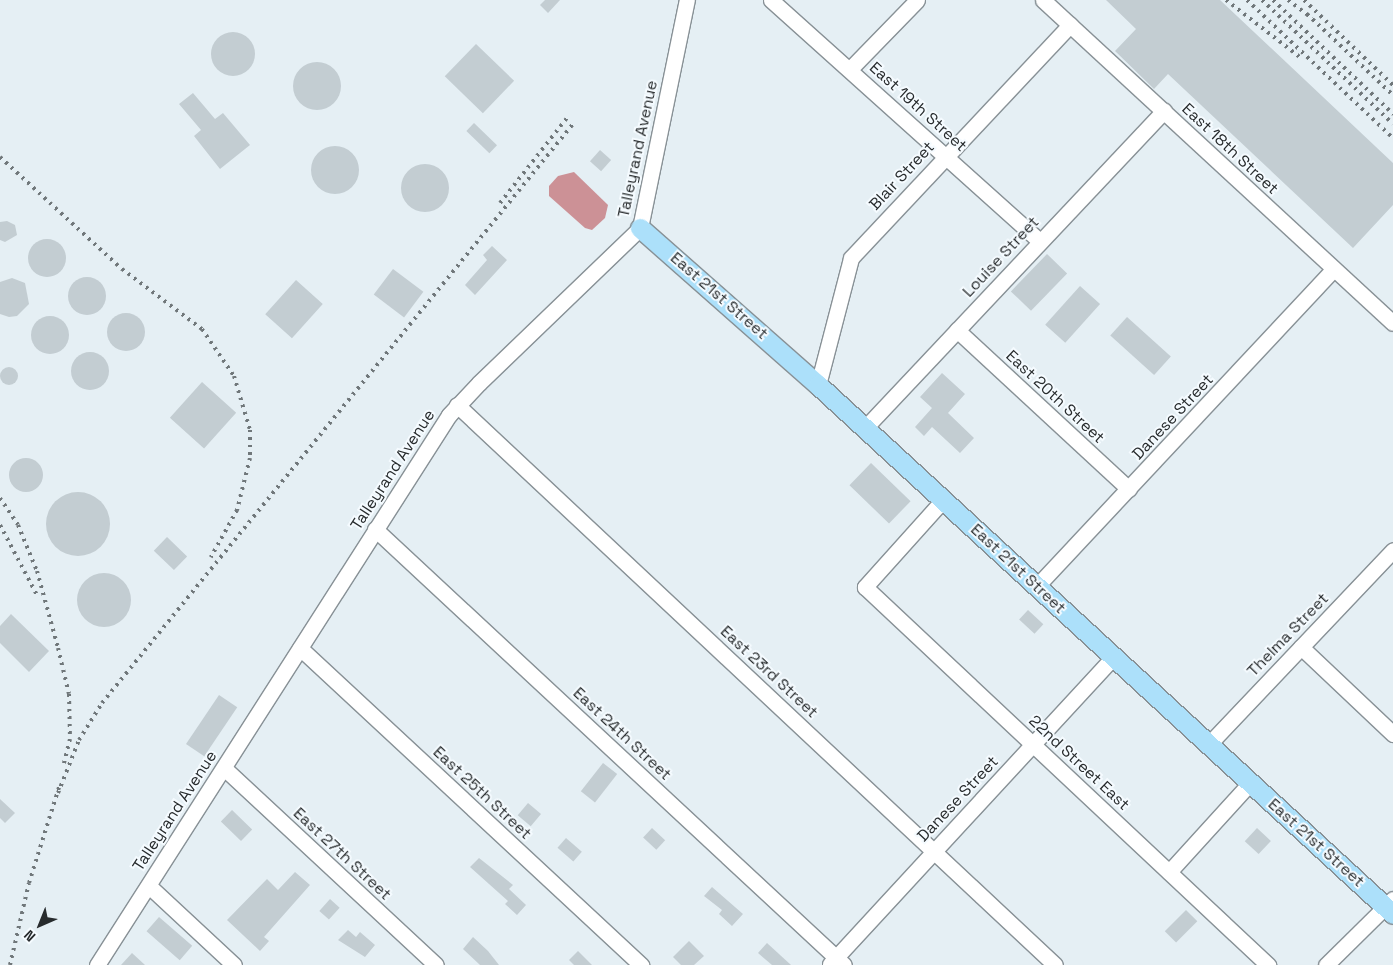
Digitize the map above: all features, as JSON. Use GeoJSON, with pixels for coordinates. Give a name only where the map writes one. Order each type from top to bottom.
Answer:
{"type":"FeatureCollection","features":[{"type":"Feature","properties":{"kind":"main road","name":"East 21st Street"},"geometry":{"type":"LineString","coordinates":[[640,228],[818,385],[1250,783],[1390,906]]}},
{"type":"Feature","properties":{"kind":"street","name":"Talleyrand Avenue"},"geometry":{"type":"LineString","coordinates":[[97,965],[375,529],[457,405],[640,228],[687,0]]}},
{"type":"Feature","properties":{"kind":"street","name":"East 19th Street"},"geometry":{"type":"LineString","coordinates":[[771,0],[1040,241]]}},
{"type":"Feature","properties":{"kind":"street"},"geometry":{"type":"LineString","coordinates":[[850,69],[917,0]]}},
{"type":"Feature","properties":{"kind":"street","name":"East 18th Street"},"geometry":{"type":"LineString","coordinates":[[1043,0],[1393,323]]}},
{"type":"Feature","properties":{"kind":"street","name":"Blair Street"},"geometry":{"type":"LineString","coordinates":[[818,385],[851,258],[945,155],[1070,25]]}},
{"type":"Feature","properties":{"kind":"street","name":"Louise Street"},"geometry":{"type":"LineString","coordinates":[[865,428],[1164,111]]}},
{"type":"Feature","properties":{"kind":"street","name":"Danese Street"},"geometry":{"type":"LineString","coordinates":[[1037,586],[1334,270]]}},
{"type":"Feature","properties":{"kind":"street","name":"East 20th Street"},"geometry":{"type":"LineString","coordinates":[[957,330],[1129,489]]}},
{"type":"Feature","properties":{"kind":"street","name":"East 23rd Street"},"geometry":{"type":"LineString","coordinates":[[457,405],[1055,965]]}},
{"type":"Feature","properties":{"kind":"street","name":"22nd Street East"},"geometry":{"type":"LineString","coordinates":[[943,500],[865,586],[1268,965]]}},
{"type":"Feature","properties":{"kind":"street","name":"East 24th Street"},"geometry":{"type":"LineString","coordinates":[[375,529],[837,962]]}},
{"type":"Feature","properties":{"kind":"street","name":"Thelma Street"},"geometry":{"type":"LineString","coordinates":[[1209,744],[1393,550]]}},
{"type":"Feature","properties":{"kind":"street"},"geometry":{"type":"LineString","coordinates":[[1301,647],[1393,734]]}},
{"type":"Feature","properties":{"kind":"street","name":"East 25th Street"},"geometry":{"type":"LineString","coordinates":[[300,648],[641,965]]}},
{"type":"Feature","properties":{"kind":"street","name":"Danese Street"},"geometry":{"type":"LineString","coordinates":[[837,962],[935,851],[1114,656]]}},
{"type":"Feature","properties":{"kind":"street","name":"East 27th Street"},"geometry":{"type":"LineString","coordinates":[[224,768],[436,965]]}},
{"type":"Feature","properties":{"kind":"street"},"geometry":{"type":"LineString","coordinates":[[1168,872],[1250,783]]}},
{"type":"Feature","properties":{"kind":"street"},"geometry":{"type":"LineString","coordinates":[[148,886],[234,965]]}},
{"type":"Feature","properties":{"kind":"street"},"geometry":{"type":"LineString","coordinates":[[1326,965],[1390,906]]}},
{"type":"Feature","properties":{"kind":"shaded area"},"geometry":{"type":"Polygon","coordinates":[[[574,172],[608,205],[605,218],[592,230],[585,228],[549,196],[549,186],[558,176],[574,172]]]}},
{"type":"Feature","properties":{"kind":"building"},"geometry":{"type":"Polygon","coordinates":[[[545,0],[560,0],[548,13],[540,5],[545,0]]]}},
{"type":"Feature","properties":{"kind":"building"},"geometry":{"type":"Polygon","coordinates":[[[1106,0],[1220,0],[1393,163],[1393,205],[1353,248],[1168,74],[1154,89],[1115,51],[1136,29],[1106,0]]]}},
{"type":"Feature","properties":{"kind":"building"},"geometry":{"type":"Polygon","coordinates":[[[229,32],[237,32],[249,38],[255,54],[249,70],[237,76],[229,76],[217,70],[211,58],[211,50],[217,38],[229,32]]]}},
{"type":"Feature","properties":{"kind":"building"},"geometry":{"type":"Polygon","coordinates":[[[476,44],[514,81],[483,113],[445,76],[476,44]]]}},
{"type":"Feature","properties":{"kind":"building"},"geometry":{"type":"Polygon","coordinates":[[[312,62],[322,62],[334,69],[341,81],[341,91],[334,103],[322,110],[312,110],[304,106],[297,99],[293,91],[293,81],[297,73],[304,66],[312,62]]]}},
{"type":"Feature","properties":{"kind":"building"},"geometry":{"type":"Polygon","coordinates":[[[193,93],[215,119],[223,113],[250,145],[220,169],[194,136],[201,130],[179,104],[193,93]]]}},
{"type":"Feature","properties":{"kind":"building"},"geometry":{"type":"Polygon","coordinates":[[[474,123],[497,145],[489,153],[466,131],[474,123]]]}},
{"type":"Feature","properties":{"kind":"building"},"geometry":{"type":"Polygon","coordinates":[[[330,146],[340,146],[352,153],[359,165],[359,175],[352,187],[340,194],[330,194],[322,190],[315,183],[311,175],[311,165],[315,157],[322,150],[330,146]]]}},
{"type":"Feature","properties":{"kind":"building"},"geometry":{"type":"Polygon","coordinates":[[[600,150],[611,160],[601,171],[590,161],[600,150]]]}},
{"type":"Feature","properties":{"kind":"building"},"geometry":{"type":"Polygon","coordinates":[[[420,164],[430,164],[442,171],[449,183],[449,193],[442,205],[430,212],[420,212],[412,208],[405,201],[401,193],[401,183],[405,175],[412,168],[420,164]]]}},
{"type":"Feature","properties":{"kind":"building"},"geometry":{"type":"Polygon","coordinates":[[[7,221],[15,225],[17,235],[5,242],[0,240],[0,222],[7,221]]]}},
{"type":"Feature","properties":{"kind":"building"},"geometry":{"type":"Polygon","coordinates":[[[47,239],[61,244],[66,258],[61,272],[47,277],[33,272],[28,258],[33,244],[47,239]]]}},
{"type":"Feature","properties":{"kind":"building"},"geometry":{"type":"Polygon","coordinates":[[[492,246],[507,260],[475,295],[465,285],[487,260],[483,255],[492,246]]]}},
{"type":"Feature","properties":{"kind":"building"},"geometry":{"type":"Polygon","coordinates":[[[1047,254],[1067,273],[1031,311],[1011,291],[1047,254]]]}},
{"type":"Feature","properties":{"kind":"building"},"geometry":{"type":"Polygon","coordinates":[[[393,269],[423,292],[404,317],[374,295],[393,269]]]}},
{"type":"Feature","properties":{"kind":"building"},"geometry":{"type":"Polygon","coordinates":[[[87,277],[101,282],[106,296],[101,310],[87,315],[73,310],[68,296],[73,282],[87,277]]]}},
{"type":"Feature","properties":{"kind":"building"},"geometry":{"type":"Polygon","coordinates":[[[12,278],[25,283],[29,304],[17,316],[9,317],[0,314],[0,282],[12,278]]]}},
{"type":"Feature","properties":{"kind":"building"},"geometry":{"type":"Polygon","coordinates":[[[296,280],[323,304],[292,338],[265,314],[296,280]]]}},
{"type":"Feature","properties":{"kind":"building"},"geometry":{"type":"Polygon","coordinates":[[[1080,286],[1100,304],[1065,343],[1045,325],[1080,286]]]}},
{"type":"Feature","properties":{"kind":"building"},"geometry":{"type":"Polygon","coordinates":[[[126,313],[140,318],[145,332],[140,346],[126,351],[112,346],[107,332],[112,318],[126,313]]]}},
{"type":"Feature","properties":{"kind":"building"},"geometry":{"type":"Polygon","coordinates":[[[50,316],[64,321],[69,335],[64,349],[50,354],[36,349],[31,335],[36,321],[50,316]]]}},
{"type":"Feature","properties":{"kind":"building"},"geometry":{"type":"Polygon","coordinates":[[[1127,317],[1171,356],[1154,375],[1110,336],[1127,317]]]}},
{"type":"Feature","properties":{"kind":"building"},"geometry":{"type":"Polygon","coordinates":[[[90,352],[104,357],[109,371],[104,385],[90,390],[76,385],[71,371],[76,357],[90,352]]]}},
{"type":"Feature","properties":{"kind":"building"},"geometry":{"type":"Polygon","coordinates":[[[5,367],[13,367],[18,372],[16,383],[5,385],[0,380],[0,372],[5,367]]]}},
{"type":"Feature","properties":{"kind":"building"},"geometry":{"type":"Polygon","coordinates":[[[942,373],[965,394],[948,413],[974,438],[960,453],[932,427],[924,436],[915,427],[932,408],[920,397],[942,373]]]}},
{"type":"Feature","properties":{"kind":"building"},"geometry":{"type":"Polygon","coordinates":[[[202,382],[236,413],[204,448],[170,418],[202,382]]]}},
{"type":"Feature","properties":{"kind":"building"},"geometry":{"type":"Polygon","coordinates":[[[26,458],[38,463],[43,475],[38,487],[26,492],[14,487],[9,475],[14,463],[26,458]]]}},
{"type":"Feature","properties":{"kind":"building"},"geometry":{"type":"Polygon","coordinates":[[[871,463],[911,501],[889,524],[849,485],[871,463]]]}},
{"type":"Feature","properties":{"kind":"building"},"geometry":{"type":"Polygon","coordinates":[[[72,492],[84,492],[101,501],[108,512],[110,524],[108,536],[101,547],[84,556],[72,556],[60,551],[51,542],[46,530],[46,518],[51,506],[60,497],[72,492]]]}},
{"type":"Feature","properties":{"kind":"building"},"geometry":{"type":"Polygon","coordinates":[[[167,537],[187,556],[174,570],[154,551],[167,537]]]}},
{"type":"Feature","properties":{"kind":"building"},"geometry":{"type":"Polygon","coordinates":[[[104,573],[114,575],[123,581],[129,590],[131,600],[129,610],[123,619],[114,625],[104,627],[94,625],[85,619],[79,610],[77,600],[79,590],[85,581],[94,575],[104,573]]]}},
{"type":"Feature","properties":{"kind":"building"},"geometry":{"type":"Polygon","coordinates":[[[1028,610],[1043,624],[1034,634],[1019,620],[1028,610]]]}},
{"type":"Feature","properties":{"kind":"building"},"geometry":{"type":"Polygon","coordinates":[[[11,614],[49,651],[29,672],[0,643],[0,626],[11,614]]]}},
{"type":"Feature","properties":{"kind":"building"},"geometry":{"type":"Polygon","coordinates":[[[219,695],[237,707],[204,756],[186,744],[219,695]]]}},
{"type":"Feature","properties":{"kind":"building"},"geometry":{"type":"Polygon","coordinates":[[[603,763],[617,774],[595,802],[581,791],[603,763]]]}},
{"type":"Feature","properties":{"kind":"building"},"geometry":{"type":"Polygon","coordinates":[[[0,799],[15,813],[5,823],[0,818],[0,799]]]}},
{"type":"Feature","properties":{"kind":"building"},"geometry":{"type":"Polygon","coordinates":[[[528,803],[541,814],[531,826],[518,815],[528,803]]]}},
{"type":"Feature","properties":{"kind":"building"},"geometry":{"type":"Polygon","coordinates":[[[232,810],[252,829],[241,841],[221,822],[232,810]]]}},
{"type":"Feature","properties":{"kind":"building"},"geometry":{"type":"Polygon","coordinates":[[[652,828],[665,840],[656,850],[643,838],[652,828]]]}},
{"type":"Feature","properties":{"kind":"building"},"geometry":{"type":"Polygon","coordinates":[[[1257,828],[1271,841],[1259,854],[1245,841],[1257,828]]]}},
{"type":"Feature","properties":{"kind":"building"},"geometry":{"type":"Polygon","coordinates":[[[566,838],[582,852],[573,862],[557,848],[566,838]]]}},
{"type":"Feature","properties":{"kind":"building"},"geometry":{"type":"Polygon","coordinates":[[[479,858],[513,885],[509,889],[526,905],[517,915],[505,904],[508,901],[470,867],[479,858]]]}},
{"type":"Feature","properties":{"kind":"building"},"geometry":{"type":"Polygon","coordinates":[[[295,872],[310,885],[264,937],[269,941],[260,951],[227,920],[267,879],[278,890],[295,872]]]}},
{"type":"Feature","properties":{"kind":"building"},"geometry":{"type":"Polygon","coordinates":[[[712,887],[743,914],[732,926],[719,914],[722,910],[704,896],[712,887]]]}},
{"type":"Feature","properties":{"kind":"building"},"geometry":{"type":"Polygon","coordinates":[[[330,899],[340,908],[329,920],[319,911],[330,899]]]}},
{"type":"Feature","properties":{"kind":"building"},"geometry":{"type":"Polygon","coordinates":[[[1186,910],[1197,921],[1176,943],[1165,931],[1186,910]]]}},
{"type":"Feature","properties":{"kind":"building"},"geometry":{"type":"Polygon","coordinates":[[[159,917],[192,946],[180,960],[147,931],[159,917]]]}},
{"type":"Feature","properties":{"kind":"building"},"geometry":{"type":"Polygon","coordinates":[[[348,930],[356,937],[360,932],[375,945],[365,957],[338,940],[348,930]]]}},
{"type":"Feature","properties":{"kind":"building"},"geometry":{"type":"Polygon","coordinates":[[[473,937],[499,965],[480,965],[463,949],[473,937]]]}},
{"type":"Feature","properties":{"kind":"building"},"geometry":{"type":"Polygon","coordinates":[[[689,941],[704,956],[694,965],[681,965],[673,957],[689,941]]]}},
{"type":"Feature","properties":{"kind":"building"},"geometry":{"type":"Polygon","coordinates":[[[767,943],[791,965],[772,965],[758,953],[767,943]]]}},
{"type":"Feature","properties":{"kind":"building"},"geometry":{"type":"Polygon","coordinates":[[[578,951],[592,965],[574,965],[569,960],[578,951]]]}},
{"type":"Feature","properties":{"kind":"building"},"geometry":{"type":"Polygon","coordinates":[[[132,953],[145,965],[121,965],[132,953]]]}},
{"type":"Feature","properties":{"kind":"railway"},"geometry":{"type":"LineString","coordinates":[[1226,0],[1301,58]]}},
{"type":"Feature","properties":{"kind":"railway"},"geometry":{"type":"LineString","coordinates":[[1247,0],[1393,138]]}},
{"type":"Feature","properties":{"kind":"railway"},"geometry":{"type":"LineString","coordinates":[[1262,0],[1393,124]]}},
{"type":"Feature","properties":{"kind":"railway"},"geometry":{"type":"LineString","coordinates":[[1273,0],[1393,114]]}},
{"type":"Feature","properties":{"kind":"railway"},"geometry":{"type":"LineString","coordinates":[[1288,0],[1312,18]]}},
{"type":"Feature","properties":{"kind":"railway"},"geometry":{"type":"LineString","coordinates":[[1304,0],[1393,85]]}},
{"type":"Feature","properties":{"kind":"railway"},"geometry":{"type":"LineString","coordinates":[[1307,14],[1393,95]]}},
{"type":"Feature","properties":{"kind":"railway"},"geometry":{"type":"LineString","coordinates":[[500,203],[567,118]]}},
{"type":"Feature","properties":{"kind":"railway"},"geometry":{"type":"LineString","coordinates":[[58,793],[79,740],[102,703],[573,124]]}},
{"type":"Feature","properties":{"kind":"railway"},"geometry":{"type":"LineString","coordinates":[[0,157],[122,269],[202,329],[234,376],[250,430],[250,458],[237,510],[211,557]]}},
{"type":"Feature","properties":{"kind":"railway"},"geometry":{"type":"LineString","coordinates":[[0,498],[18,525],[37,571],[58,648],[69,694],[70,739],[64,763]]}},
{"type":"Feature","properties":{"kind":"railway"},"geometry":{"type":"LineString","coordinates":[[0,525],[38,597]]}},
{"type":"Feature","properties":{"kind":"railway"},"geometry":{"type":"LineString","coordinates":[[10,965],[29,883],[59,787]]}}]}
